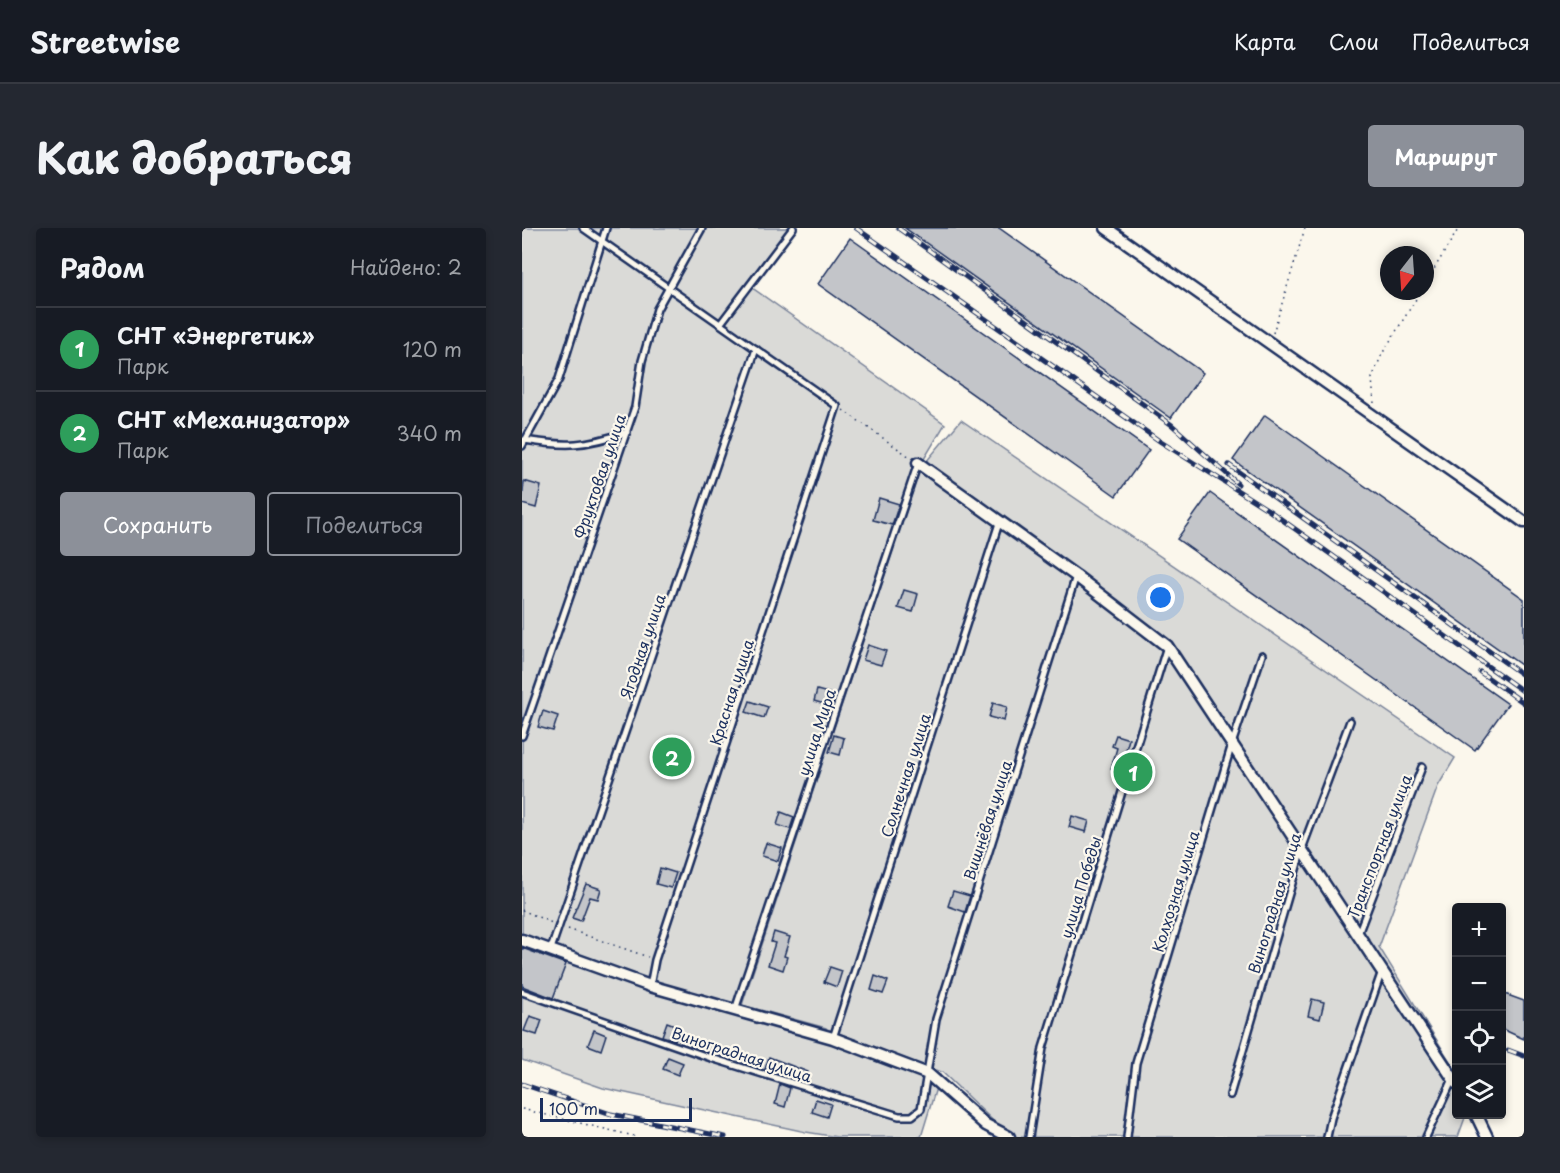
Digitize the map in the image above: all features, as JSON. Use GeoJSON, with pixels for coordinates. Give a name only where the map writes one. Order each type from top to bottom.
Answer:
{"type":"FeatureCollection","features":[{"type":"Feature","properties":{"kind":"street"},"geometry":{"type":"LineString","coordinates":[[1106,228],[1270,341],[1524,522]]}},
{"type":"Feature","properties":{"kind":"street"},"geometry":{"type":"LineString","coordinates":[[918,462],[1000,519],[1167,646],[1452,1076]]}},
{"type":"Feature","properties":{"kind":"street"},"geometry":{"type":"LineString","coordinates":[[522,940],[650,986],[833,1038],[928,1074],[986,1125],[1009,1137]]}},
{"type":"Feature","properties":{"kind":"street"},"geometry":{"type":"LineString","coordinates":[[1478,1119],[1487,1137]]}},
{"type":"Feature","properties":{"kind":"lane"},"geometry":{"type":"LineString","coordinates":[[583,228],[837,406]]}},
{"type":"Feature","properties":{"kind":"lane"},"geometry":{"type":"LineString","coordinates":[[606,228],[559,379],[523,442],[566,446],[594,443],[627,432]]}},
{"type":"Feature","properties":{"kind":"lane","name":"Фруктовая улица"},"geometry":{"type":"LineString","coordinates":[[522,736],[635,407],[642,361],[657,309],[702,228]]}},
{"type":"Feature","properties":{"kind":"lane"},"geometry":{"type":"LineString","coordinates":[[721,323],[793,228]]}},
{"type":"Feature","properties":{"kind":"lane","name":"Ягодная улица"},"geometry":{"type":"LineString","coordinates":[[550,951],[756,349]]}},
{"type":"Feature","properties":{"kind":"lane","name":"Красная улица"},"geometry":{"type":"LineString","coordinates":[[650,986],[655,960],[837,406]]}},
{"type":"Feature","properties":{"kind":"lane","name":"улица Мира"},"geometry":{"type":"LineString","coordinates":[[735,1010],[918,462]]}},
{"type":"Feature","properties":{"kind":"lane","name":"Солнечная улица"},"geometry":{"type":"LineString","coordinates":[[833,1038],[1000,519]]}},
{"type":"Feature","properties":{"kind":"lane","name":"Вишнёвая улица"},"geometry":{"type":"LineString","coordinates":[[928,1074],[936,1019],[1076,576]]}},
{"type":"Feature","properties":{"kind":"lane","name":"улица Победы"},"geometry":{"type":"LineString","coordinates":[[1029,1137],[1043,1048],[1167,646]]}},
{"type":"Feature","properties":{"kind":"lane","name":"Колхозная улица"},"geometry":{"type":"LineString","coordinates":[[1127,1137],[1136,1063],[1232,744],[1262,655]]}},
{"type":"Feature","properties":{"kind":"lane","name":"Виноградная улица"},"geometry":{"type":"LineString","coordinates":[[1230,1095],[1302,849],[1350,721]]}},
{"type":"Feature","properties":{"kind":"lane","name":"Транспортная улица"},"geometry":{"type":"LineString","coordinates":[[1358,934],[1422,767]]}},
{"type":"Feature","properties":{"kind":"lane"},"geometry":{"type":"LineString","coordinates":[[1327,1137],[1331,1118],[1383,970]]}},
{"type":"Feature","properties":{"kind":"lane","name":"Виноградная улица"},"geometry":{"type":"LineString","coordinates":[[522,992],[711,1058],[899,1116],[912,1116],[921,1109],[928,1074]]}},
{"type":"Feature","properties":{"kind":"lane"},"geometry":{"type":"LineString","coordinates":[[1426,1137],[1452,1087]]}},
{"type":"Feature","properties":{"kind":"path"},"geometry":{"type":"LineString","coordinates":[[1270,341],[1305,228]]}},
{"type":"Feature","properties":{"kind":"path"},"geometry":{"type":"LineString","coordinates":[[1434,269],[1459,228]]}},
{"type":"Feature","properties":{"kind":"path"},"geometry":{"type":"LineString","coordinates":[[1375,416],[1372,378],[1382,354],[1415,300]]}},
{"type":"Feature","properties":{"kind":"path"},"geometry":{"type":"LineString","coordinates":[[837,406],[918,462]]}},
{"type":"Feature","properties":{"kind":"path"},"geometry":{"type":"LineString","coordinates":[[522,910],[559,926],[655,960]]}},
{"type":"Feature","properties":{"kind":"path"},"geometry":{"type":"LineString","coordinates":[[522,1108],[638,1137]]}},
{"type":"Feature","properties":{"kind":"shaded area"},"geometry":{"type":"Polygon","coordinates":[[[522,228],[796,228],[751,287],[945,424],[918,469],[740,1007],[831,1036],[826,1028],[742,1005],[920,469],[961,420],[1455,758],[1438,786],[1379,947],[1452,1065],[1452,1119],[1465,1119],[1458,1137],[1010,1137],[942,1072],[932,1069],[929,1072],[940,1075],[921,1137],[837,1137],[603,1088],[522,1060],[522,228]],[[838,1033],[836,1035],[926,1072],[924,1066],[838,1033]]]}},
{"type":"Feature","properties":{"kind":"building"},"geometry":{"type":"Polygon","coordinates":[[[905,228],[999,228],[1203,373],[1171,418],[905,228]]]}},
{"type":"Feature","properties":{"kind":"building"},"geometry":{"type":"Polygon","coordinates":[[[850,238],[1149,450],[1116,496],[818,284],[850,238]]]}},
{"type":"Feature","properties":{"kind":"building"},"geometry":{"type":"Polygon","coordinates":[[[1265,415],[1524,599],[1524,667],[1233,460],[1265,415]]]}},
{"type":"Feature","properties":{"kind":"building"},"geometry":{"type":"Polygon","coordinates":[[[524,481],[541,486],[536,508],[522,504],[524,481]]]}},
{"type":"Feature","properties":{"kind":"building"},"geometry":{"type":"Polygon","coordinates":[[[1210,493],[1508,704],[1475,750],[1177,539],[1210,493]]]}},
{"type":"Feature","properties":{"kind":"building"},"geometry":{"type":"Polygon","coordinates":[[[879,498],[899,504],[892,525],[873,520],[879,498]]]}},
{"type":"Feature","properties":{"kind":"building"},"geometry":{"type":"Polygon","coordinates":[[[904,590],[918,594],[913,612],[898,608],[904,590]]]}},
{"type":"Feature","properties":{"kind":"building"},"geometry":{"type":"Polygon","coordinates":[[[868,645],[886,651],[881,665],[863,660],[868,645]]]}},
{"type":"Feature","properties":{"kind":"building"},"geometry":{"type":"Polygon","coordinates":[[[817,690],[835,695],[831,706],[814,701],[817,690]]]}},
{"type":"Feature","properties":{"kind":"building"},"geometry":{"type":"Polygon","coordinates":[[[750,701],[768,707],[764,718],[746,712],[750,701]]]}},
{"type":"Feature","properties":{"kind":"building"},"geometry":{"type":"Polygon","coordinates":[[[993,703],[1007,707],[1004,721],[989,717],[993,703]]]}},
{"type":"Feature","properties":{"kind":"building"},"geometry":{"type":"Polygon","coordinates":[[[543,711],[558,716],[553,731],[538,727],[543,711]]]}},
{"type":"Feature","properties":{"kind":"building"},"geometry":{"type":"Polygon","coordinates":[[[834,735],[844,738],[840,755],[829,752],[834,735]]]}},
{"type":"Feature","properties":{"kind":"building"},"geometry":{"type":"Polygon","coordinates":[[[1116,735],[1129,739],[1123,760],[1126,761],[1123,772],[1111,769],[1117,748],[1112,746],[1116,735]]]}},
{"type":"Feature","properties":{"kind":"building"},"geometry":{"type":"Polygon","coordinates":[[[781,812],[794,817],[790,829],[777,825],[781,812]]]}},
{"type":"Feature","properties":{"kind":"building"},"geometry":{"type":"Polygon","coordinates":[[[1072,816],[1089,821],[1086,832],[1069,827],[1072,816]]]}},
{"type":"Feature","properties":{"kind":"building"},"geometry":{"type":"Polygon","coordinates":[[[766,843],[782,848],[778,861],[762,856],[766,843]]]}},
{"type":"Feature","properties":{"kind":"building"},"geometry":{"type":"Polygon","coordinates":[[[660,868],[676,873],[671,888],[656,884],[660,868]]]}},
{"type":"Feature","properties":{"kind":"building"},"geometry":{"type":"Polygon","coordinates":[[[586,884],[601,889],[598,899],[590,897],[581,921],[572,918],[586,884]]]}},
{"type":"Feature","properties":{"kind":"building"},"geometry":{"type":"Polygon","coordinates":[[[953,891],[970,896],[965,912],[948,906],[953,891]]]}},
{"type":"Feature","properties":{"kind":"building"},"geometry":{"type":"Polygon","coordinates":[[[774,932],[790,937],[784,956],[787,957],[783,970],[768,965],[775,943],[771,942],[774,932]]]}},
{"type":"Feature","properties":{"kind":"building"},"geometry":{"type":"Polygon","coordinates":[[[522,948],[566,964],[553,998],[522,986],[522,948]]]}},
{"type":"Feature","properties":{"kind":"building"},"geometry":{"type":"Polygon","coordinates":[[[830,967],[842,971],[837,987],[824,982],[830,967]]]}},
{"type":"Feature","properties":{"kind":"building"},"geometry":{"type":"Polygon","coordinates":[[[875,976],[888,981],[883,994],[871,990],[875,976]]]}},
{"type":"Feature","properties":{"kind":"building"},"geometry":{"type":"Polygon","coordinates":[[[1506,994],[1524,1001],[1524,1039],[1506,1031],[1506,994]]]}},
{"type":"Feature","properties":{"kind":"building"},"geometry":{"type":"Polygon","coordinates":[[[1312,999],[1324,1002],[1320,1019],[1308,1016],[1312,999]]]}},
{"type":"Feature","properties":{"kind":"building"},"geometry":{"type":"Polygon","coordinates":[[[530,1016],[542,1020],[537,1035],[524,1031],[530,1016]]]}},
{"type":"Feature","properties":{"kind":"building"},"geometry":{"type":"Polygon","coordinates":[[[667,1022],[680,1027],[675,1040],[662,1036],[667,1022]]]}},
{"type":"Feature","properties":{"kind":"building"},"geometry":{"type":"Polygon","coordinates":[[[594,1030],[606,1035],[601,1050],[588,1045],[594,1030]]]}},
{"type":"Feature","properties":{"kind":"building"},"geometry":{"type":"Polygon","coordinates":[[[668,1057],[683,1063],[678,1075],[663,1069],[668,1057]]]}},
{"type":"Feature","properties":{"kind":"building"},"geometry":{"type":"Polygon","coordinates":[[[769,1057],[808,1072],[805,1082],[765,1069],[769,1057]]]}},
{"type":"Feature","properties":{"kind":"building"},"geometry":{"type":"Polygon","coordinates":[[[780,1084],[790,1088],[785,1107],[775,1104],[780,1084]]]}},
{"type":"Feature","properties":{"kind":"building"},"geometry":{"type":"Polygon","coordinates":[[[816,1099],[831,1104],[827,1117],[812,1112],[816,1099]]]}},
{"type":"Feature","properties":{"kind":"railway"},"geometry":{"type":"LineString","coordinates":[[856,228],[1161,442],[1267,509],[1524,692]]}},
{"type":"Feature","properties":{"kind":"railway"},"geometry":{"type":"LineString","coordinates":[[898,228],[1172,425],[1238,484]]}},
{"type":"Feature","properties":{"kind":"railway"},"geometry":{"type":"LineString","coordinates":[[1229,465],[1524,676]]}},
{"type":"Feature","properties":{"kind":"railway"},"geometry":{"type":"LineString","coordinates":[[1480,672],[1524,703]]}},
{"type":"Feature","properties":{"kind":"railway"},"geometry":{"type":"LineString","coordinates":[[1508,1050],[1524,1056]]}},
{"type":"Feature","properties":{"kind":"railway"},"geometry":{"type":"LineString","coordinates":[[522,1084],[611,1114],[725,1137]]}},
{"type":"Feature","properties":{"kind":"place","name":"СНТ «Механизатор»"},"geometry":{"type":"Point","coordinates":[672,757]}},
{"type":"Feature","properties":{"kind":"place","name":"СНТ «Энергетик»"},"geometry":{"type":"Point","coordinates":[1133,772]}}]}
